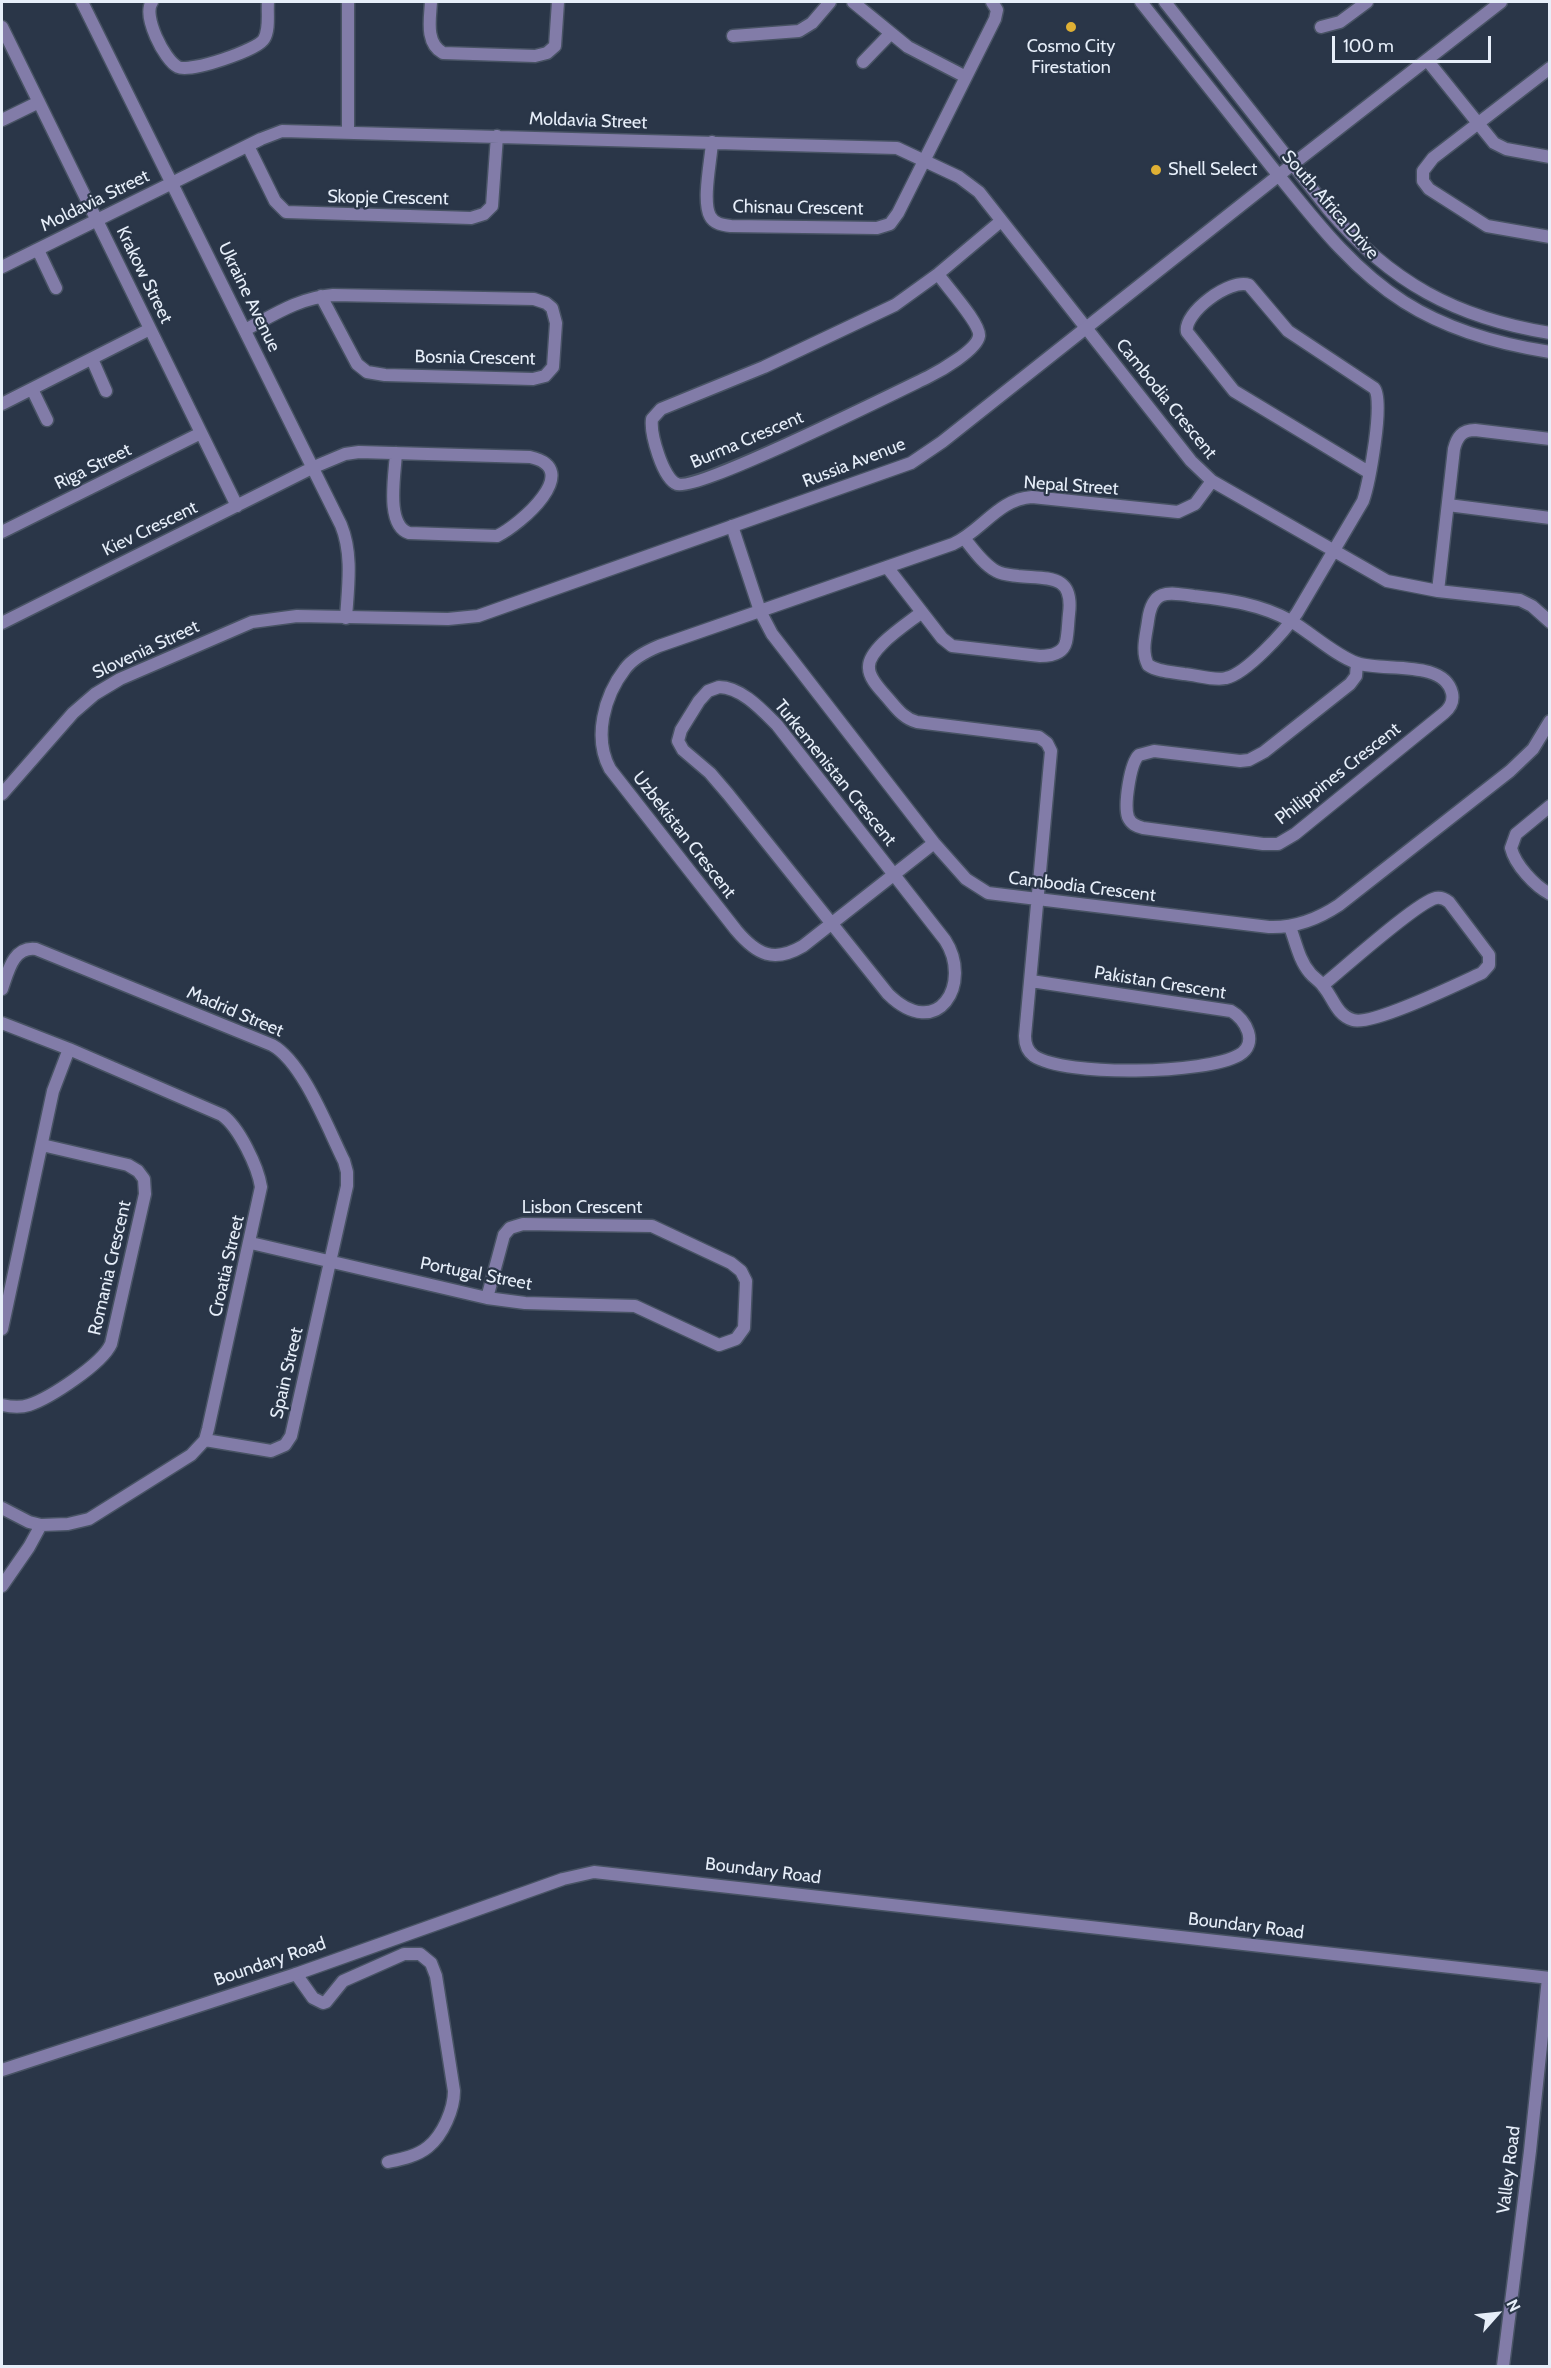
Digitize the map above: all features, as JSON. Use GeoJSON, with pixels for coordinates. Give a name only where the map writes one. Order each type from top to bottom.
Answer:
{"type":"FeatureCollection","features":[{"type":"Feature","properties":{"kind":"street","name":"Ukraine Avenue"},"geometry":{"type":"LineString","coordinates":[[82,2],[314,467],[346,539],[348,556],[346,618]]}},
{"type":"Feature","properties":{"kind":"street"},"geometry":{"type":"LineString","coordinates":[[152,2],[148,6],[148,16],[158,38],[172,63],[185,68],[197,67],[259,45],[266,33],[268,2]]}},
{"type":"Feature","properties":{"kind":"street"},"geometry":{"type":"LineString","coordinates":[[348,2],[348,132]]}},
{"type":"Feature","properties":{"kind":"street"},"geometry":{"type":"LineString","coordinates":[[431,2],[431,36],[435,47],[443,53],[535,56],[547,53],[555,46],[558,2]]}},
{"type":"Feature","properties":{"kind":"street"},"geometry":{"type":"LineString","coordinates":[[733,36],[799,31],[812,23],[830,2]]}},
{"type":"Feature","properties":{"kind":"street"},"geometry":{"type":"LineString","coordinates":[[853,2],[908,46],[966,77]]}},
{"type":"Feature","properties":{"kind":"street","name":"Chisnau Crescent"},"geometry":{"type":"LineString","coordinates":[[712,142],[707,206],[711,218],[723,225],[883,227],[893,220],[996,17],[997,10],[992,2]]}},
{"type":"Feature","properties":{"kind":"street","name":"South Africa Drive"},"geometry":{"type":"LineString","coordinates":[[1141,2],[1279,175],[1355,263],[1394,296],[1468,333],[1509,346],[1550,352]]}},
{"type":"Feature","properties":{"kind":"street","name":"South Africa Drive"},"geometry":{"type":"LineString","coordinates":[[1165,2],[1350,234],[1400,278],[1436,299],[1479,317],[1519,328],[1550,333]]}},
{"type":"Feature","properties":{"kind":"street"},"geometry":{"type":"LineString","coordinates":[[1321,27],[1340,22],[1367,2]]}},
{"type":"Feature","properties":{"kind":"street","name":"Russia Avenue"},"geometry":{"type":"LineString","coordinates":[[346,618],[448,619],[478,616],[891,471],[919,459],[1500,2]]}},
{"type":"Feature","properties":{"kind":"street","name":"Krakow Street"},"geometry":{"type":"LineString","coordinates":[[2,29],[237,506]]}},
{"type":"Feature","properties":{"kind":"street"},"geometry":{"type":"LineString","coordinates":[[863,62],[891,33]]}},
{"type":"Feature","properties":{"kind":"street"},"geometry":{"type":"LineString","coordinates":[[1427,60],[1490,139],[1501,147],[1550,157]]}},
{"type":"Feature","properties":{"kind":"street"},"geometry":{"type":"LineString","coordinates":[[1550,68],[1476,123],[1424,166],[1423,176],[1426,185],[1436,194],[1487,226],[1550,237]]}},
{"type":"Feature","properties":{"kind":"street"},"geometry":{"type":"LineString","coordinates":[[2,120],[39,102]]}},
{"type":"Feature","properties":{"kind":"street","name":"Moldavia Street"},"geometry":{"type":"LineString","coordinates":[[2,267],[282,131],[890,147],[925,160],[971,184],[1086,329]]}},
{"type":"Feature","properties":{"kind":"street","name":"Skopje Crescent"},"geometry":{"type":"LineString","coordinates":[[248,146],[278,206],[290,214],[471,218],[484,214],[492,206],[497,136]]}},
{"type":"Feature","properties":{"kind":"street","name":"Burma Crescent"},"geometry":{"type":"LineString","coordinates":[[938,274],[975,324],[979,334],[977,342],[953,362],[928,377],[752,460],[688,485],[676,484],[669,479],[652,433],[652,419],[662,409],[764,368],[885,310],[938,274],[1001,221]]}},
{"type":"Feature","properties":{"kind":"street","name":"Moldavia Street"},"geometry":{"type":"LineString","coordinates":[[38,250],[56,288]]}},
{"type":"Feature","properties":{"kind":"street"},"geometry":{"type":"LineString","coordinates":[[1291,622],[1363,501],[1370,473],[1378,392],[1288,331],[1254,290],[1245,284],[1235,284],[1218,292],[1190,318],[1187,332],[1221,378],[1234,391],[1370,473]]}},
{"type":"Feature","properties":{"kind":"street","name":"Bosnia Crescent"},"geometry":{"type":"LineString","coordinates":[[245,330],[304,300],[321,296],[540,300],[552,308],[556,317],[553,367],[545,376],[533,379],[385,375],[367,372],[353,358],[321,296]]}},
{"type":"Feature","properties":{"kind":"street"},"geometry":{"type":"LineString","coordinates":[[2,404],[150,329]]}},
{"type":"Feature","properties":{"kind":"street","name":"Cambodia Crescent"},"geometry":{"type":"LineString","coordinates":[[1086,329],[1191,461],[1212,481],[1387,581],[1438,591],[1520,600],[1532,606],[1550,622]]}},
{"type":"Feature","properties":{"kind":"street"},"geometry":{"type":"LineString","coordinates":[[92,359],[106,391]]}},
{"type":"Feature","properties":{"kind":"street"},"geometry":{"type":"LineString","coordinates":[[32,389],[47,420]]}},
{"type":"Feature","properties":{"kind":"street"},"geometry":{"type":"LineString","coordinates":[[1438,591],[1456,441],[1462,433],[1475,430],[1550,439]]}},
{"type":"Feature","properties":{"kind":"street","name":"Riga Street"},"geometry":{"type":"LineString","coordinates":[[2,532],[201,434]]}},
{"type":"Feature","properties":{"kind":"street","name":"Kiev Crescent"},"geometry":{"type":"LineString","coordinates":[[2,623],[314,467],[348,453],[396,453],[530,457],[538,459],[547,466],[552,480],[542,500],[497,536],[409,533],[399,528],[394,517],[396,453]]}},
{"type":"Feature","properties":{"kind":"street","name":"Nepal Street"},"geometry":{"type":"LineString","coordinates":[[760,611],[953,544],[964,538],[1005,505],[1023,498],[1178,512],[1194,504],[1212,481]]}},
{"type":"Feature","properties":{"kind":"street"},"geometry":{"type":"LineString","coordinates":[[1448,505],[1550,518]]}},
{"type":"Feature","properties":{"kind":"street","name":"Cambodia Crescent"},"geometry":{"type":"LineString","coordinates":[[732,526],[760,611],[779,644],[958,871],[980,890],[998,896],[1269,927],[1290,927],[1314,919],[1331,910],[1510,771],[1533,749],[1550,721]]}},
{"type":"Feature","properties":{"kind":"street"},"geometry":{"type":"LineString","coordinates":[[887,567],[948,644],[959,648],[1048,656],[1063,648],[1070,603],[1070,593],[1065,585],[1052,579],[999,573],[983,560],[964,538]]}},
{"type":"Feature","properties":{"kind":"street","name":"Philippines Crescent"},"geometry":{"type":"LineString","coordinates":[[1291,622],[1269,647],[1238,672],[1225,679],[1156,669],[1148,665],[1144,657],[1151,605],[1157,597],[1166,594],[1240,601],[1266,609],[1291,622],[1357,663],[1425,671],[1437,675],[1451,690],[1450,707],[1278,844],[1143,828],[1133,824],[1127,809],[1131,768],[1139,755],[1154,751],[1249,760],[1264,752],[1350,684],[1356,676],[1357,663]]}},
{"type":"Feature","properties":{"kind":"street","name":"Uzbekistan Crescent"},"geometry":{"type":"LineString","coordinates":[[760,611],[659,646],[625,668],[609,696],[602,730],[605,760],[616,777],[745,941],[765,954],[775,957],[783,956],[803,946],[934,843]]}},
{"type":"Feature","properties":{"kind":"street","name":"Pakistan Crescent"},"geometry":{"type":"LineString","coordinates":[[922,612],[876,649],[868,665],[871,676],[900,713],[912,721],[1031,735],[1047,743],[1051,751],[1025,1041],[1033,1055],[1048,1061],[1078,1067],[1175,1070],[1237,1056],[1248,1045],[1249,1034],[1244,1022],[1231,1011],[1031,981]]}},
{"type":"Feature","properties":{"kind":"street","name":"Slovenia Street"},"geometry":{"type":"LineString","coordinates":[[2,794],[73,713],[112,683],[252,622],[297,616],[346,618]]}},
{"type":"Feature","properties":{"kind":"street","name":"Turkemenistan Crescent"},"geometry":{"type":"LineString","coordinates":[[718,687],[728,688],[763,710],[794,746],[945,940],[953,955],[955,966],[950,994],[939,1008],[922,1013],[909,1010],[897,1003],[831,923],[720,784],[680,746],[678,737],[681,730],[699,700],[708,691],[718,687]]}},
{"type":"Feature","properties":{"kind":"street"},"geometry":{"type":"LineString","coordinates":[[1550,806],[1516,834],[1511,848],[1520,866],[1538,886],[1550,894]]}},
{"type":"Feature","properties":{"kind":"street"},"geometry":{"type":"LineString","coordinates":[[1290,927],[1301,959],[1315,979],[1323,985],[1341,1013],[1359,1021],[1412,1004],[1482,973],[1489,965],[1489,955],[1449,902],[1441,898],[1434,898],[1411,913],[1323,985]]}},
{"type":"Feature","properties":{"kind":"street","name":"Madrid Street"},"geometry":{"type":"LineString","coordinates":[[2,989],[15,957],[27,949],[47,952],[272,1046],[287,1056],[298,1071],[344,1161],[347,1172],[347,1186],[330,1261]]}},
{"type":"Feature","properties":{"kind":"street","name":"Croatia Street"},"geometry":{"type":"LineString","coordinates":[[2,1023],[211,1109],[229,1120],[257,1170],[261,1182],[261,1196],[205,1440]]}},
{"type":"Feature","properties":{"kind":"street"},"geometry":{"type":"LineString","coordinates":[[2,1329],[53,1091],[69,1049]]}},
{"type":"Feature","properties":{"kind":"street","name":"Romania Crescent"},"geometry":{"type":"LineString","coordinates":[[2,1405],[16,1407],[38,1401],[92,1367],[106,1354],[111,1344],[145,1194],[144,1179],[132,1167],[42,1145]]}},
{"type":"Feature","properties":{"kind":"street","name":"Lisbon Crescent"},"geometry":{"type":"LineString","coordinates":[[487,1298],[502,1241],[507,1231],[513,1227],[523,1224],[652,1226],[719,1257],[741,1271],[747,1286],[744,1328],[740,1336],[725,1344]]}},
{"type":"Feature","properties":{"kind":"street","name":"Portugal Street"},"geometry":{"type":"LineString","coordinates":[[251,1243],[487,1298],[536,1304],[630,1305],[642,1308],[713,1343],[725,1344]]}},
{"type":"Feature","properties":{"kind":"street","name":"Spain Street"},"geometry":{"type":"LineString","coordinates":[[205,1440],[267,1451],[278,1449],[288,1441],[293,1430],[330,1261]]}},
{"type":"Feature","properties":{"kind":"street"},"geometry":{"type":"LineString","coordinates":[[2,1508],[29,1522],[41,1524],[68,1524],[89,1519],[183,1461],[205,1440]]}},
{"type":"Feature","properties":{"kind":"street"},"geometry":{"type":"LineString","coordinates":[[2,1587],[41,1524]]}},
{"type":"Feature","properties":{"kind":"street","name":"Boundary Road"},"geometry":{"type":"LineString","coordinates":[[2,2070],[296,1974],[562,1879],[587,1872],[601,1871],[1549,1978]]}},
{"type":"Feature","properties":{"kind":"street"},"geometry":{"type":"LineString","coordinates":[[296,1974],[313,1998],[323,2003],[343,1981],[404,1954],[420,1954],[431,1963],[436,1976],[452,2079],[453,2104],[429,2147],[410,2157],[388,2162]]}},
{"type":"Feature","properties":{"kind":"street","name":"Valley Road"},"geometry":{"type":"LineString","coordinates":[[1503,2367],[1549,1978]]}},
{"type":"Feature","properties":{"kind":"place","name":"Cosmo City Firestation"},"geometry":{"type":"Point","coordinates":[1071,27]}},
{"type":"Feature","properties":{"kind":"place","name":"Shell Select"},"geometry":{"type":"Point","coordinates":[1156,170]}}]}
